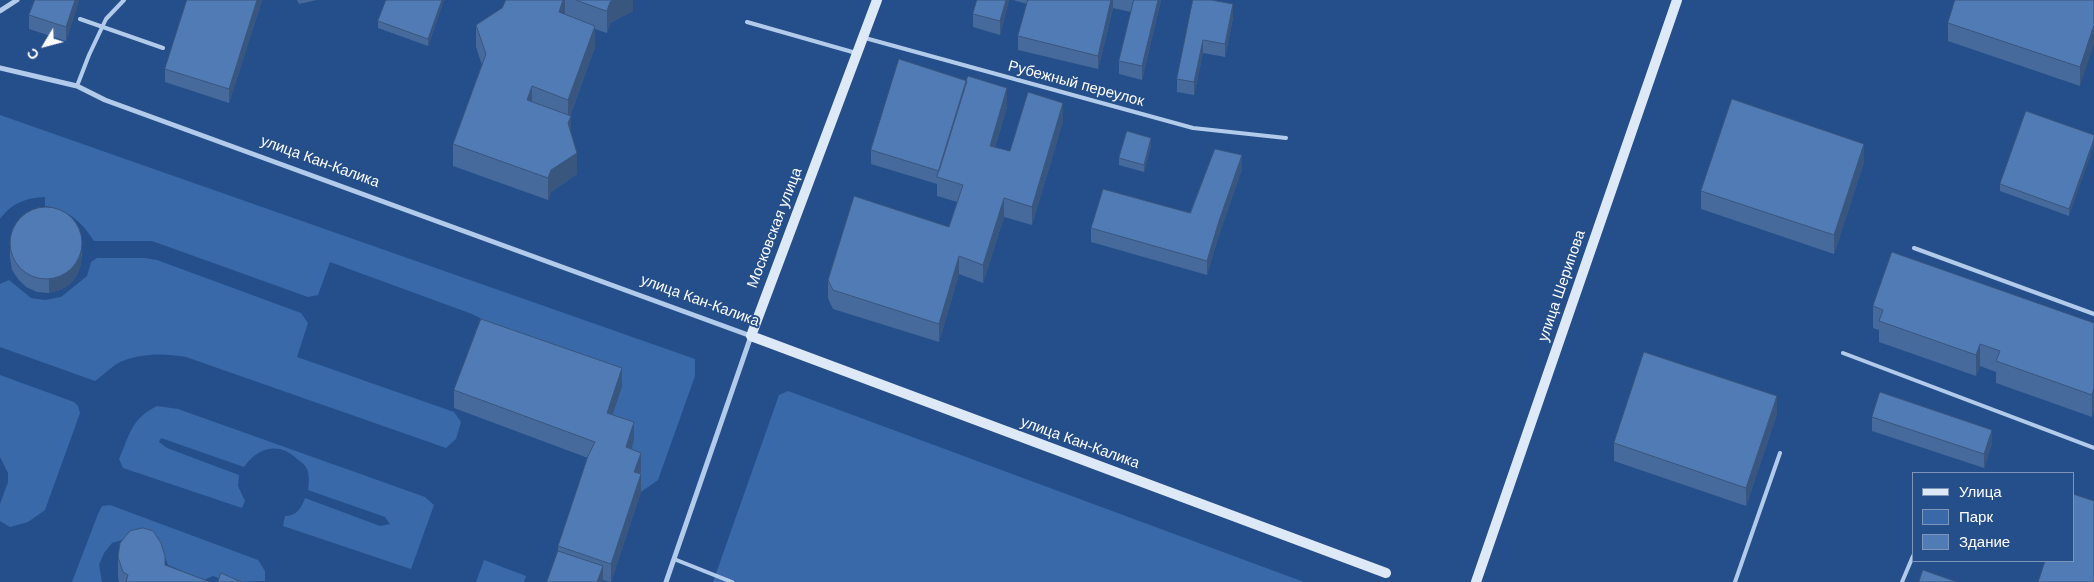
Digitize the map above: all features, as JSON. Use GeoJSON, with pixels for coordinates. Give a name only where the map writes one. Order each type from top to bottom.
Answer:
{"type":"FeatureCollection","features":[{"type":"Feature","properties":{"kind":"street"},"geometry":{"type":"LineString","coordinates":[[0,11],[17,0]]}},
{"type":"Feature","properties":{"kind":"street","name":"Московская улица"},"geometry":{"type":"LineString","coordinates":[[666,582],[751,336],[877,0]]}},
{"type":"Feature","properties":{"kind":"street","name":"улица Шерипова"},"geometry":{"type":"LineString","coordinates":[[1476,582],[1677,0]]}},
{"type":"Feature","properties":{"kind":"street","name":"улица Кан-Калика"},"geometry":{"type":"LineString","coordinates":[[0,68],[77,86],[115,103],[751,336],[1386,573]]}},
{"type":"Feature","properties":{"kind":"lane"},"geometry":{"type":"LineString","coordinates":[[77,86],[106,19],[124,0]]}},
{"type":"Feature","properties":{"kind":"lane"},"geometry":{"type":"LineString","coordinates":[[80,19],[163,48]]}},
{"type":"Feature","properties":{"kind":"lane"},"geometry":{"type":"LineString","coordinates":[[747,22],[857,53]]}},
{"type":"Feature","properties":{"kind":"lane","name":"Рубежный переулок"},"geometry":{"type":"LineString","coordinates":[[863,37],[1194,128],[1286,138]]}},
{"type":"Feature","properties":{"kind":"lane"},"geometry":{"type":"LineString","coordinates":[[1914,248],[2094,314]]}},
{"type":"Feature","properties":{"kind":"lane"},"geometry":{"type":"LineString","coordinates":[[1843,353],[2094,448]]}},
{"type":"Feature","properties":{"kind":"lane"},"geometry":{"type":"LineString","coordinates":[[1736,582],[1780,453]]}},
{"type":"Feature","properties":{"kind":"lane"},"geometry":{"type":"LineString","coordinates":[[1902,582],[1912,558]]}},
{"type":"Feature","properties":{"kind":"lane"},"geometry":{"type":"LineString","coordinates":[[674,559],[732,582]]}},
{"type":"Feature","properties":{"kind":"green space"},"geometry":{"type":"Polygon","coordinates":[[[0,115],[695,359],[695,376],[658,480],[641,492],[475,332],[482,319],[472,314],[330,262],[318,295],[308,297],[152,241],[94,241],[85,228],[74,218],[61,210],[45,206],[45,197],[20,202],[9,209],[0,219],[0,115]]]}},
{"type":"Feature","properties":{"kind":"green space"},"geometry":{"type":"Polygon","coordinates":[[[97,258],[145,258],[157,260],[301,313],[308,323],[297,357],[454,412],[461,422],[456,439],[446,448],[186,357],[161,354],[128,359],[120,362],[95,381],[0,347],[0,284],[9,280],[31,298],[45,300],[61,297],[87,276],[91,262],[97,258]]]}},
{"type":"Feature","properties":{"kind":"green space"},"geometry":{"type":"Polygon","coordinates":[[[0,375],[74,402],[78,406],[80,413],[45,510],[28,522],[10,527],[0,521],[0,504],[8,482],[8,473],[0,457],[0,375]]]}},
{"type":"Feature","properties":{"kind":"green space"},"geometry":{"type":"Polygon","coordinates":[[[788,391],[1304,582],[713,582],[779,395],[788,391]]]}},
{"type":"Feature","properties":{"kind":"green space"},"geometry":{"type":"Polygon","coordinates":[[[157,406],[178,409],[425,497],[434,505],[411,569],[283,526],[285,516],[293,515],[298,511],[305,498],[380,526],[390,524],[385,517],[308,490],[309,476],[306,467],[290,453],[283,450],[269,449],[262,451],[249,460],[244,467],[161,438],[159,442],[167,448],[239,475],[238,486],[245,501],[242,508],[123,468],[119,459],[132,428],[142,416],[157,406]]]}},
{"type":"Feature","properties":{"kind":"green space"},"geometry":{"type":"Polygon","coordinates":[[[110,505],[258,560],[265,571],[265,581],[230,582],[213,576],[204,580],[168,565],[159,543],[138,535],[112,543],[104,553],[99,565],[102,582],[72,582],[98,514],[102,506],[110,505]]]}},
{"type":"Feature","properties":{"kind":"green space"},"geometry":{"type":"Polygon","coordinates":[[[484,560],[526,576],[524,582],[476,582],[484,560]]]}},
{"type":"Feature","properties":{"kind":"building"},"geometry":{"type":"Polygon","coordinates":[[[35,0],[75,0],[66,27],[29,15],[35,0]]]}},
{"type":"Feature","properties":{"kind":"building"},"geometry":{"type":"Polygon","coordinates":[[[187,0],[257,0],[229,89],[165,69],[187,0]]]}},
{"type":"Feature","properties":{"kind":"building"},"geometry":{"type":"Polygon","coordinates":[[[386,0],[442,0],[428,39],[378,21],[386,0]]]}},
{"type":"Feature","properties":{"kind":"building"},"geometry":{"type":"Polygon","coordinates":[[[506,0],[563,0],[559,12],[595,26],[568,100],[532,86],[527,100],[571,116],[568,123],[577,153],[551,170],[548,178],[453,144],[486,54],[476,25],[502,8],[506,0]]]}},
{"type":"Feature","properties":{"kind":"building"},"geometry":{"type":"Polygon","coordinates":[[[576,0],[613,0],[610,2],[607,11],[576,0]]]}},
{"type":"Feature","properties":{"kind":"building"},"geometry":{"type":"Polygon","coordinates":[[[977,0],[1006,0],[1000,21],[973,14],[977,0]]]}},
{"type":"Feature","properties":{"kind":"building"},"geometry":{"type":"Polygon","coordinates":[[[1028,0],[1111,0],[1098,56],[1018,36],[1028,0]]]}},
{"type":"Feature","properties":{"kind":"building"},"geometry":{"type":"Polygon","coordinates":[[[1134,0],[1158,0],[1142,66],[1119,61],[1134,0]]]}},
{"type":"Feature","properties":{"kind":"building"},"geometry":{"type":"Polygon","coordinates":[[[1193,0],[1211,0],[1233,4],[1225,44],[1203,40],[1194,82],[1177,79],[1193,0]]]}},
{"type":"Feature","properties":{"kind":"building"},"geometry":{"type":"Polygon","coordinates":[[[1955,0],[2094,0],[2094,25],[2080,67],[1948,23],[1955,0]]]}},
{"type":"Feature","properties":{"kind":"building"},"geometry":{"type":"Polygon","coordinates":[[[899,59],[967,81],[939,171],[871,150],[899,59]]]}},
{"type":"Feature","properties":{"kind":"building"},"geometry":{"type":"Polygon","coordinates":[[[968,76],[1007,88],[990,146],[1010,151],[1028,92],[1063,103],[1032,207],[1004,198],[983,265],[959,256],[939,324],[833,290],[828,280],[854,196],[949,227],[963,185],[937,177],[968,76]]]}},
{"type":"Feature","properties":{"kind":"building"},"geometry":{"type":"Polygon","coordinates":[[[1732,99],[1864,144],[1834,235],[1701,191],[1732,99]]]}},
{"type":"Feature","properties":{"kind":"building"},"geometry":{"type":"Polygon","coordinates":[[[2026,111],[2094,135],[2069,209],[2000,184],[2026,111]]]}},
{"type":"Feature","properties":{"kind":"building"},"geometry":{"type":"Polygon","coordinates":[[[1127,131],[1151,138],[1144,165],[1119,158],[1127,131]]]}},
{"type":"Feature","properties":{"kind":"building"},"geometry":{"type":"Polygon","coordinates":[[[1215,149],[1242,155],[1207,261],[1091,228],[1103,189],[1190,213],[1215,149]]]}},
{"type":"Feature","properties":{"kind":"building"},"geometry":{"type":"Polygon","coordinates":[[[46,207],[66,213],[76,223],[82,243],[76,263],[66,273],[46,279],[26,273],[16,263],[10,243],[16,223],[26,213],[46,207]]]}},
{"type":"Feature","properties":{"kind":"building"},"geometry":{"type":"Polygon","coordinates":[[[1892,252],[2094,323],[2094,388],[2092,395],[1996,361],[2000,351],[1980,344],[1976,355],[1879,321],[1883,310],[1873,306],[1892,252]]]}},
{"type":"Feature","properties":{"kind":"building"},"geometry":{"type":"Polygon","coordinates":[[[481,319],[622,368],[607,413],[634,422],[626,447],[641,453],[634,472],[641,474],[611,564],[558,546],[588,456],[595,442],[454,390],[481,319]]]}},
{"type":"Feature","properties":{"kind":"building"},"geometry":{"type":"Polygon","coordinates":[[[1644,352],[1777,396],[1746,488],[1614,443],[1644,352]]]}},
{"type":"Feature","properties":{"kind":"building"},"geometry":{"type":"Polygon","coordinates":[[[1880,392],[1992,430],[1984,454],[1872,417],[1880,392]]]}},
{"type":"Feature","properties":{"kind":"building"},"geometry":{"type":"Polygon","coordinates":[[[2074,494],[2094,501],[2094,582],[2038,582],[2045,562],[2074,562],[2074,494]]]}},
{"type":"Feature","properties":{"kind":"building"},"geometry":{"type":"Polygon","coordinates":[[[143,528],[153,531],[161,543],[165,556],[165,565],[210,582],[126,582],[128,575],[123,572],[118,557],[120,543],[130,531],[143,528]]]}},
{"type":"Feature","properties":{"kind":"building"},"geometry":{"type":"Polygon","coordinates":[[[558,551],[603,566],[597,582],[547,582],[558,551]]]}},
{"type":"Feature","properties":{"kind":"building"},"geometry":{"type":"Polygon","coordinates":[[[1923,570],[1957,582],[1919,582],[1923,570]]]}},
{"type":"Feature","properties":{"kind":"building"},"geometry":{"type":"Polygon","coordinates":[[[221,573],[241,582],[218,582],[221,573]]]}}]}
